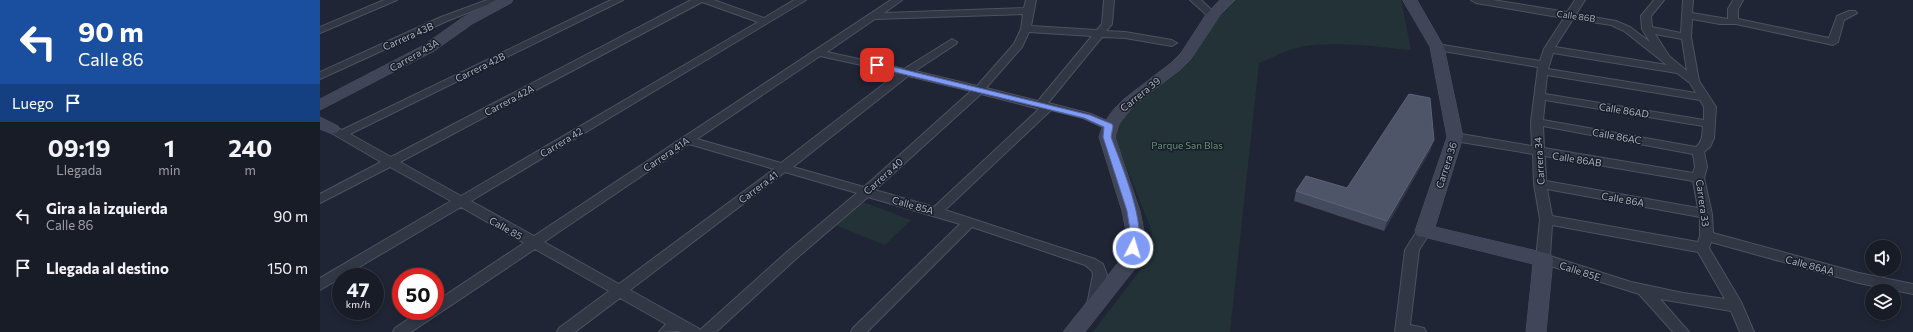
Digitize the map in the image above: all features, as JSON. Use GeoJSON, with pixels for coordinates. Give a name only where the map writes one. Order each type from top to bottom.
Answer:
{"type":"FeatureCollection","features":[{"type":"Feature","properties":{"kind":"street"},"geometry":{"type":"LineString","coordinates":[[320,30],[392,0]]}},
{"type":"Feature","properties":{"kind":"street","name":"Carrera 43B"},"geometry":{"type":"LineString","coordinates":[[320,76],[444,19],[482,4],[498,0]]}},
{"type":"Feature","properties":{"kind":"street","name":"Carrera 43A"},"geometry":{"type":"LineString","coordinates":[[320,105],[429,48],[466,21],[506,0]]}},
{"type":"Feature","properties":{"kind":"street","name":"Carrera 42B"},"geometry":{"type":"LineString","coordinates":[[328,130],[618,0]]}},
{"type":"Feature","properties":{"kind":"street","name":"Carrera 42A"},"geometry":{"type":"LineString","coordinates":[[320,200],[698,0]]}},
{"type":"Feature","properties":{"kind":"street"},"geometry":{"type":"LineString","coordinates":[[705,0],[765,21]]}},
{"type":"Feature","properties":{"kind":"street","name":"Carrera 42"},"geometry":{"type":"LineString","coordinates":[[320,284],[801,0]]}},
{"type":"Feature","properties":{"kind":"street","name":"Carrera 41A"},"geometry":{"type":"LineString","coordinates":[[444,303],[897,0]]}},
{"type":"Feature","properties":{"kind":"street"},"geometry":{"type":"LineString","coordinates":[[936,212],[1044,107],[1107,24],[1109,0]]}},
{"type":"Feature","properties":{"kind":"street"},"geometry":{"type":"LineString","coordinates":[[1195,0],[1212,15]]}},
{"type":"Feature","properties":{"kind":"street","name":"Carrera 39"},"geometry":{"type":"LineString","coordinates":[[1109,126],[1117,113],[1186,56],[1212,15],[1228,0]]}},
{"type":"Feature","properties":{"kind":"street","name":"Carrera 36"},"geometry":{"type":"LineString","coordinates":[[1403,330],[1412,250],[1424,231],[1456,137],[1437,47],[1410,0]]}},
{"type":"Feature","properties":{"kind":"street","name":"Calle 86B"},"geometry":{"type":"LineString","coordinates":[[1476,0],[1502,2],[1614,23],[1627,29],[1666,59]]}},
{"type":"Feature","properties":{"kind":"street","name":"Carrera 34"},"geometry":{"type":"LineString","coordinates":[[1536,332],[1544,259],[1546,219],[1540,184],[1537,152],[1539,96],[1543,68],[1549,49],[1580,0]]}},
{"type":"Feature","properties":{"kind":"street"},"geometry":{"type":"LineString","coordinates":[[1659,0],[1646,16],[1647,29],[1666,59],[1694,82],[1710,107],[1706,144],[1698,151]]}},
{"type":"Feature","properties":{"kind":"street"},"geometry":{"type":"LineString","coordinates":[[1688,0],[1686,37],[1694,82]]}},
{"type":"Feature","properties":{"kind":"street"},"geometry":{"type":"LineString","coordinates":[[1734,21],[1733,9],[1738,0]]}},
{"type":"Feature","properties":{"kind":"street"},"geometry":{"type":"LineString","coordinates":[[873,16],[1029,5]]}},
{"type":"Feature","properties":{"kind":"street","name":"Carrera 40"},"geometry":{"type":"LineString","coordinates":[[706,332],[793,254],[866,192],[979,90],[1018,45],[1026,29],[1029,5]]}},
{"type":"Feature","properties":{"kind":"street"},"geometry":{"type":"LineString","coordinates":[[1687,14],[1730,23],[1734,21],[1833,42],[1840,18],[1852,13]]}},
{"type":"Feature","properties":{"kind":"street"},"geometry":{"type":"LineString","coordinates":[[1026,29],[1125,35],[1172,42]]}},
{"type":"Feature","properties":{"kind":"street"},"geometry":{"type":"LineString","coordinates":[[1647,29],[1686,37]]}},
{"type":"Feature","properties":{"kind":"street","name":"Carrera 41"},"geometry":{"type":"LineString","coordinates":[[564,332],[618,290],[783,168],[906,72],[952,42]]}},
{"type":"Feature","properties":{"kind":"street"},"geometry":{"type":"LineString","coordinates":[[1437,47],[1703,97]]}},
{"type":"Feature","properties":{"kind":"street"},"geometry":{"type":"LineString","coordinates":[[1549,49],[1681,70]]}},
{"type":"Feature","properties":{"kind":"street"},"geometry":{"type":"LineString","coordinates":[[818,53],[906,72],[1044,107],[1087,116],[1109,126],[1107,137],[1132,211],[1136,236],[1130,261],[1073,332]]}},
{"type":"Feature","properties":{"kind":"street","name":"Calle 86AD"},"geometry":{"type":"LineString","coordinates":[[1539,96],[1709,124]]}},
{"type":"Feature","properties":{"kind":"street","name":"Calle 86AC"},"geometry":{"type":"LineString","coordinates":[[1537,122],[1698,151]]}},
{"type":"Feature","properties":{"kind":"street","name":"Calle 85"},"geometry":{"type":"LineString","coordinates":[[328,130],[391,162],[618,290],[672,328],[693,332]]}},
{"type":"Feature","properties":{"kind":"street","name":"Calle 86AB"},"geometry":{"type":"LineString","coordinates":[[1456,137],[1537,152],[1698,178]]}},
{"type":"Feature","properties":{"kind":"street","name":"Calle 85A"},"geometry":{"type":"LineString","coordinates":[[687,140],[970,222],[1090,262],[1098,268],[1100,275],[1094,306]]}},
{"type":"Feature","properties":{"kind":"street","name":"Carrera 33"},"geometry":{"type":"LineString","coordinates":[[1698,151],[1701,167],[1698,178],[1706,214],[1705,242],[1747,332]]}},
{"type":"Feature","properties":{"kind":"street","name":"Calle 86A"},"geometry":{"type":"LineString","coordinates":[[1540,184],[1706,214]]}},
{"type":"Feature","properties":{"kind":"street","name":"Calle 86AA"},"geometry":{"type":"LineString","coordinates":[[1546,219],[1705,242],[1913,289]]}},
{"type":"Feature","properties":{"kind":"street"},"geometry":{"type":"LineString","coordinates":[[858,332],[970,222]]}},
{"type":"Feature","properties":{"kind":"street","name":"Calle 85E"},"geometry":{"type":"LineString","coordinates":[[1424,231],[1544,259],[1644,290],[1736,306]]}},
{"type":"Feature","properties":{"kind":"street"},"geometry":{"type":"LineString","coordinates":[[1644,290],[1682,332]]}},
{"type":"Feature","properties":{"kind":"street"},"geometry":{"type":"LineString","coordinates":[[400,332],[418,320]]}},
{"type":"Feature","properties":{"kind":"street"},"geometry":{"type":"LineString","coordinates":[[1403,330],[1419,332]]}},
{"type":"Feature","properties":{"kind":"green space","name":"Parque San Blas"},"geometry":{"type":"Polygon","coordinates":[[[1232,0],[1401,0],[1411,50],[1341,44],[1314,45],[1290,50],[1259,63],[1230,332],[1093,332],[1153,253],[1151,229],[1114,136],[1122,114],[1193,58],[1215,17],[1232,0]]]}},
{"type":"Feature","properties":{"kind":"green space"},"geometry":{"type":"Polygon","coordinates":[[[863,202],[911,220],[885,245],[835,225],[863,202]]]}},
{"type":"Feature","properties":{"kind":"building"},"geometry":{"type":"Polygon","coordinates":[[[1409,94],[1430,98],[1434,140],[1387,221],[1296,191],[1306,176],[1347,188],[1409,94]]]}},
{"type":"Feature","properties":{"kind":"route"},"geometry":{"type":"LineString","coordinates":[[877,65],[1040,106],[1087,116],[1109,126],[1107,137],[1132,211],[1136,236],[1133,248]]}}]}
